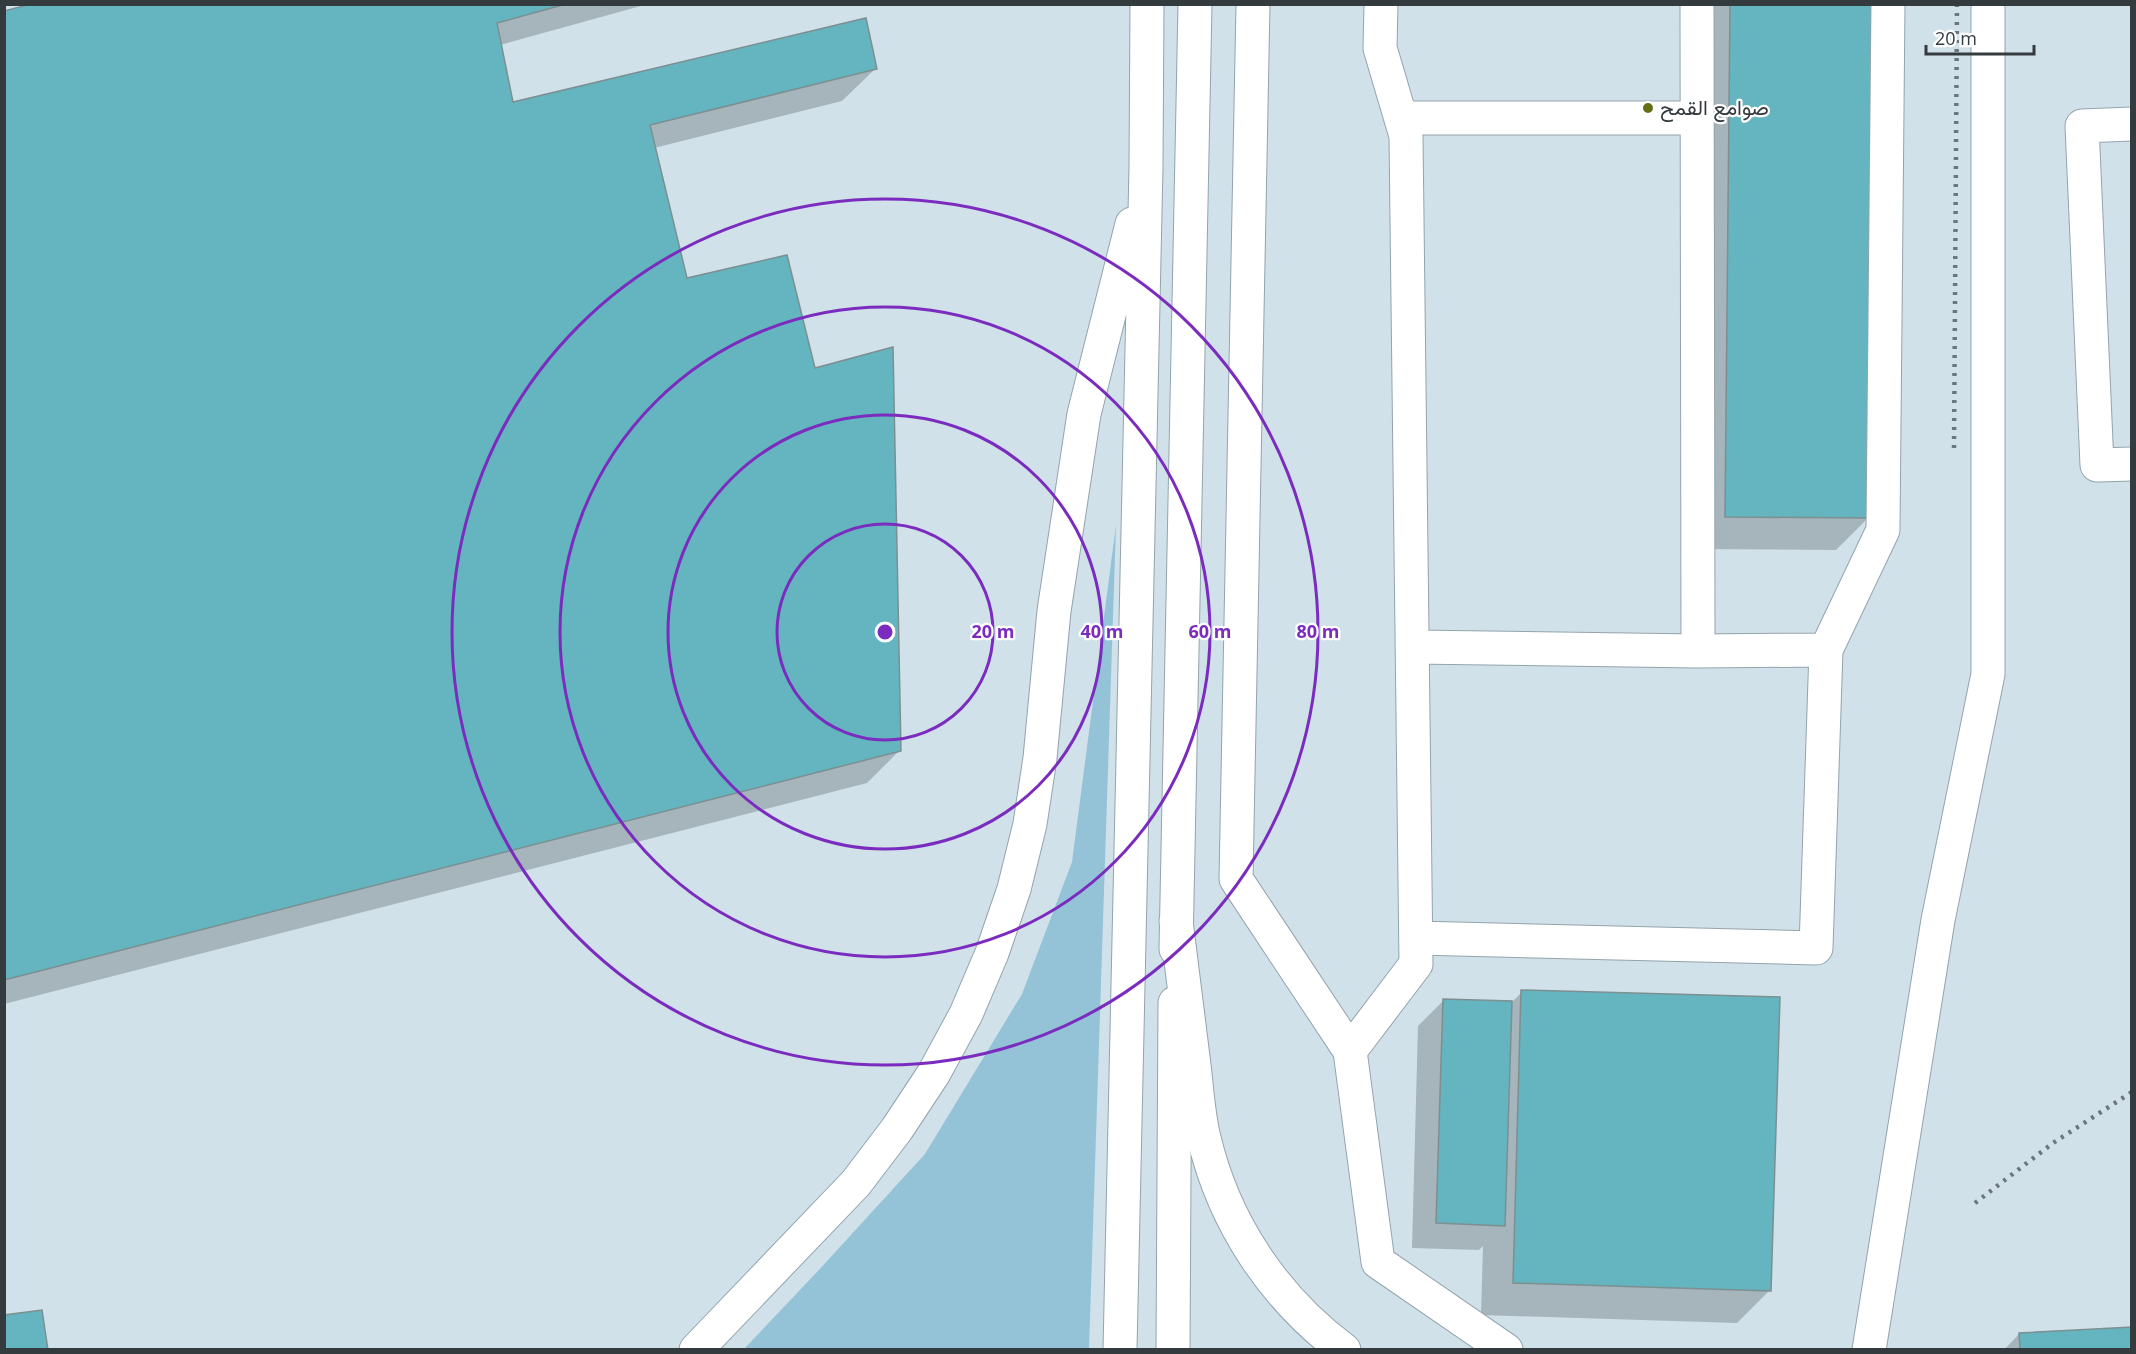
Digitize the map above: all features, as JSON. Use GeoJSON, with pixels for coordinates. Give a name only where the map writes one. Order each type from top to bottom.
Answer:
{"type":"FeatureCollection","features":[{"type":"Feature","properties":{"kind":"main road"},"geometry":{"type":"LineString","coordinates":[[1120,1350],[1146,167],[1147,4]]}},
{"type":"Feature","properties":{"kind":"main road"},"geometry":{"type":"LineString","coordinates":[[1173,1350],[1176,921],[1195,4]]}},
{"type":"Feature","properties":{"kind":"main road"},"geometry":{"type":"LineString","coordinates":[[1253,4],[1236,879],[1350,1052],[1378,1262],[1506,1350]]}},
{"type":"Feature","properties":{"kind":"main road"},"geometry":{"type":"LineString","coordinates":[[1350,1052],[1416,964],[1406,136],[1380,48],[1381,4]]}},
{"type":"Feature","properties":{"kind":"main road"},"geometry":{"type":"LineString","coordinates":[[1697,4],[1698,651]]}},
{"type":"Feature","properties":{"kind":"main road"},"geometry":{"type":"LineString","coordinates":[[1416,938],[1816,948],[1826,650],[1883,530],[1888,4]]}},
{"type":"Feature","properties":{"kind":"main road"},"geometry":{"type":"LineString","coordinates":[[1869,1350],[1938,920],[1988,674],[1988,4]]}},
{"type":"Feature","properties":{"kind":"main road"},"geometry":{"type":"LineString","coordinates":[[1401,117],[1697,118]]}},
{"type":"Feature","properties":{"kind":"main road"},"geometry":{"type":"LineString","coordinates":[[2132,124],[2082,126],[2097,465],[2132,464]]}},
{"type":"Feature","properties":{"kind":"main road"},"geometry":{"type":"LineString","coordinates":[[696,1350],[856,1183],[897,1129],[934,1073],[966,1014],[992,952],[1014,889],[1030,824],[1040,758],[1054,611],[1084,414],[1146,167]]}},
{"type":"Feature","properties":{"kind":"main road"},"geometry":{"type":"LineString","coordinates":[[1412,647],[1698,651],[1826,650]]}},
{"type":"Feature","properties":{"kind":"main road"},"geometry":{"type":"LineString","coordinates":[[1176,921],[1203,1136],[1214,1175],[1230,1213],[1249,1248],[1273,1281],[1299,1312],[1344,1350]]}},
{"type":"Feature","properties":{"kind":"shaded area"},"geometry":{"type":"Polygon","coordinates":[[[1116,525],[1089,1349],[744,1349],[925,1154],[1022,994],[1072,862],[1116,525]]]}},
{"type":"Feature","properties":{"kind":"building"},"geometry":{"type":"Polygon","coordinates":[[[31,4],[566,4],[497,23],[513,102],[866,18],[877,69],[650,125],[687,278],[787,255],[815,368],[893,347],[901,751],[4,980],[4,11],[31,4]]]}},
{"type":"Feature","properties":{"kind":"building"},"geometry":{"type":"Polygon","coordinates":[[[1730,4],[1875,4],[1871,518],[1725,517],[1730,4]]]}},
{"type":"Feature","properties":{"kind":"building"},"geometry":{"type":"Polygon","coordinates":[[[1521,990],[1780,997],[1771,1291],[1513,1283],[1521,990]]]}},
{"type":"Feature","properties":{"kind":"building"},"geometry":{"type":"Polygon","coordinates":[[[1443,999],[1512,1001],[1505,1226],[1436,1223],[1443,999]]]}},
{"type":"Feature","properties":{"kind":"building"},"geometry":{"type":"Polygon","coordinates":[[[42,1310],[48,1350],[4,1350],[4,1315],[42,1310]]]}},
{"type":"Feature","properties":{"kind":"building"},"geometry":{"type":"Polygon","coordinates":[[[2132,1327],[2132,1350],[2020,1350],[2019,1333],[2132,1327]]]}},
{"type":"Feature","properties":{"kind":"railway"},"geometry":{"type":"LineString","coordinates":[[1954,448],[1957,4]]}},
{"type":"Feature","properties":{"kind":"railway"},"geometry":{"type":"LineString","coordinates":[[1975,1203],[2053,1143],[2132,1092]]}},
{"type":"Feature","properties":{"kind":"place","name":"صوامع القمح"},"geometry":{"type":"Point","coordinates":[1648,108]}}]}
